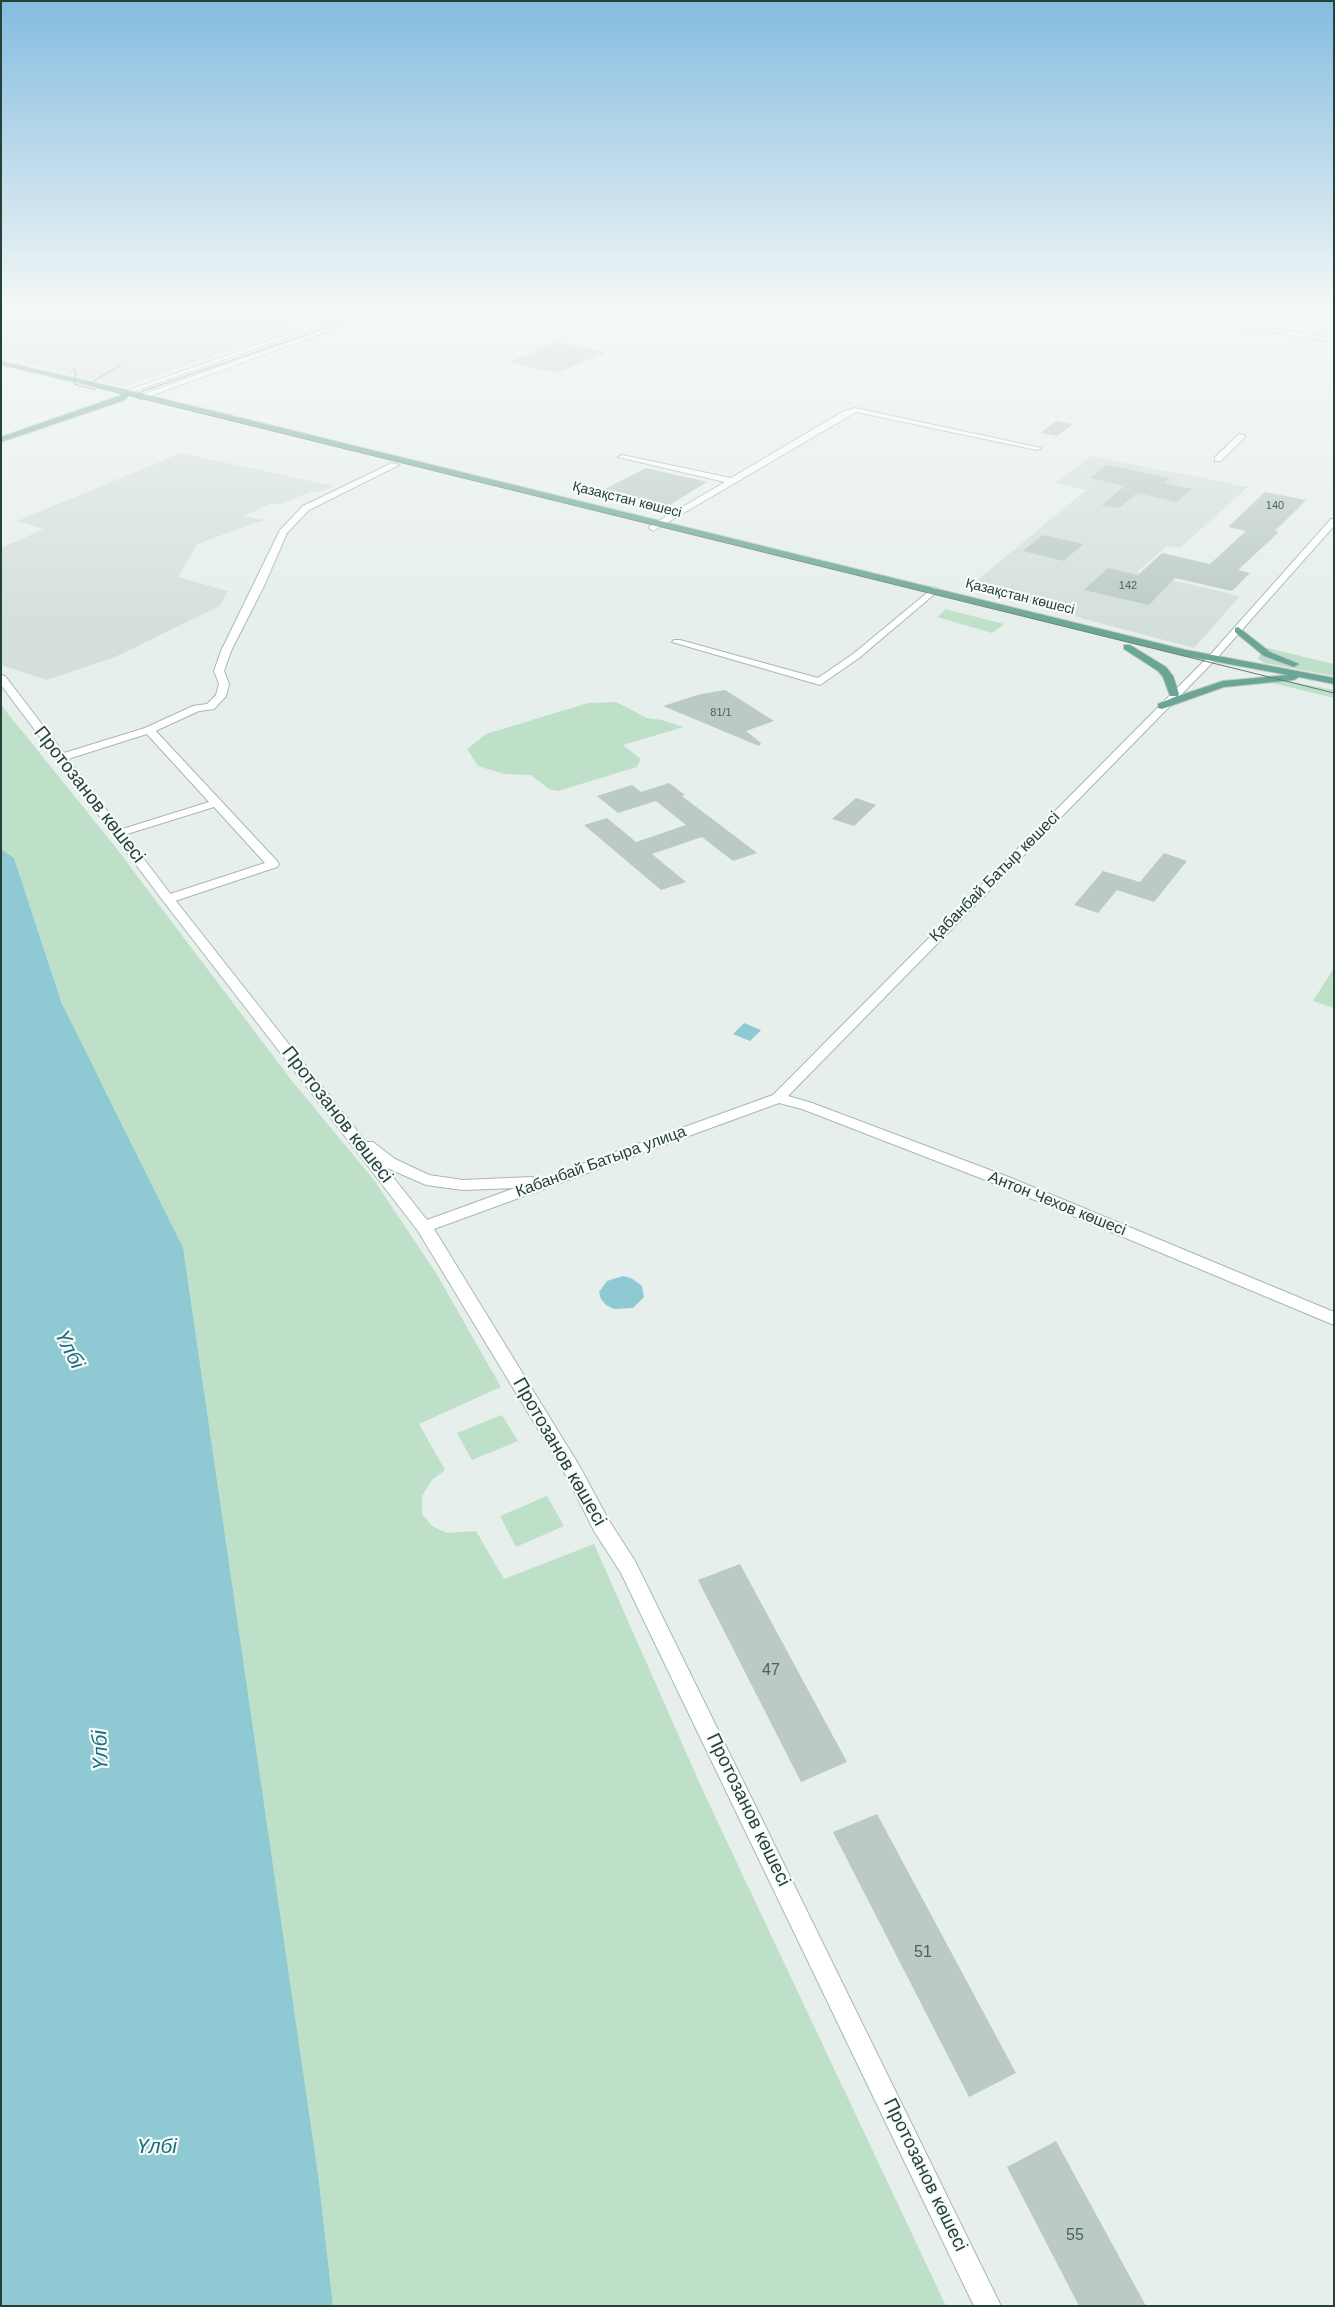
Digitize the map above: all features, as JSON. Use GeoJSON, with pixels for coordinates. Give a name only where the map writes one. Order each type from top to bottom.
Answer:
{"type":"FeatureCollection","features":[{"type":"Feature","properties":{"kind":"main road"},"geometry":{"type":"LineString","coordinates":[[1,440],[74,415]]}},
{"type":"Feature","properties":{"kind":"main road","name":"Қазақстан көшесі"},"geometry":{"type":"LineString","coordinates":[[189,415],[734,548],[1210,659],[1247,663],[1334,681]]}},
{"type":"Feature","properties":{"kind":"main road","name":"Қазақстан көшесі"},"geometry":{"type":"LineString","coordinates":[[203,415],[404,460],[744,543],[1127,647],[1189,662],[1210,659]]}},
{"type":"Feature","properties":{"kind":"main road"},"geometry":{"type":"LineString","coordinates":[[230,425],[240,422]]}},
{"type":"Feature","properties":{"kind":"main road"},"geometry":{"type":"LineString","coordinates":[[395,465],[404,460]]}},
{"type":"Feature","properties":{"kind":"main road"},"geometry":{"type":"LineString","coordinates":[[734,548],[744,543]]}},
{"type":"Feature","properties":{"kind":"main road"},"geometry":{"type":"LineString","coordinates":[[1240,628],[1267,654],[1334,676]]}},
{"type":"Feature","properties":{"kind":"main road"},"geometry":{"type":"LineString","coordinates":[[1127,647],[1162,669],[1168,676],[1174,694]]}},
{"type":"Feature","properties":{"kind":"main road"},"geometry":{"type":"LineString","coordinates":[[1162,706],[1223,684],[1306,675]]}},
{"type":"Feature","properties":{"kind":"street"},"geometry":{"type":"LineString","coordinates":[[653,528],[844,415]]}},
{"type":"Feature","properties":{"kind":"street"},"geometry":{"type":"LineString","coordinates":[[887,415],[1037,448]]}},
{"type":"Feature","properties":{"kind":"street"},"geometry":{"type":"LineString","coordinates":[[1218,458],[1242,436]]}},
{"type":"Feature","properties":{"kind":"street"},"geometry":{"type":"LineString","coordinates":[[622,457],[733,481]]}},
{"type":"Feature","properties":{"kind":"street"},"geometry":{"type":"LineString","coordinates":[[60,758],[149,730],[197,708],[210,707],[220,696],[224,684],[218,671],[226,651],[259,586],[283,532],[306,508],[395,465]]}},
{"type":"Feature","properties":{"kind":"street"},"geometry":{"type":"LineString","coordinates":[[1210,659],[1240,628],[1334,521]]}},
{"type":"Feature","properties":{"kind":"street"},"geometry":{"type":"LineString","coordinates":[[677,642],[820,682],[856,656],[930,593]]}},
{"type":"Feature","properties":{"kind":"street","name":"Қабанбай Батыр көшесі"},"geometry":{"type":"LineString","coordinates":[[778,1098],[1210,659]]}},
{"type":"Feature","properties":{"kind":"street","name":"Протозанов көшесі"},"geometry":{"type":"LineString","coordinates":[[1,678],[60,758],[120,832],[168,899],[424,1227],[569,1464],[601,1525],[628,1567],[988,2306]]}},
{"type":"Feature","properties":{"kind":"street"},"geometry":{"type":"LineString","coordinates":[[149,730],[177,763],[273,864],[168,899]]}},
{"type":"Feature","properties":{"kind":"street"},"geometry":{"type":"LineString","coordinates":[[120,832],[217,803]]}},
{"type":"Feature","properties":{"kind":"street","name":"Кабанбай Батыра улица"},"geometry":{"type":"LineString","coordinates":[[424,1227],[778,1098]]}},
{"type":"Feature","properties":{"kind":"street","name":"Антон Чехов көшесі"},"geometry":{"type":"LineString","coordinates":[[778,1098],[807,1106],[1006,1182],[1334,1319]]}},
{"type":"Feature","properties":{"kind":"street"},"geometry":{"type":"LineString","coordinates":[[355,1138],[390,1163],[426,1180],[463,1185],[553,1180]]}},
{"type":"Feature","properties":{"kind":"shaded area"},"geometry":{"type":"Polygon","coordinates":[[[181,453],[334,486],[319,492],[310,492],[281,504],[272,503],[244,516],[264,520],[197,544],[178,577],[228,591],[220,606],[115,657],[47,680],[1,665],[1,548],[44,529],[17,521],[181,453]]]}},
{"type":"Feature","properties":{"kind":"shaded area"},"geometry":{"type":"Polygon","coordinates":[[[1092,456],[1248,487],[1180,548],[1167,546],[1137,572],[1240,596],[1194,648],[968,588],[1086,490],[1055,483],[1092,456]]]}},
{"type":"Feature","properties":{"kind":"green space"},"geometry":{"type":"Polygon","coordinates":[[[946,609],[1004,624],[992,633],[937,617],[946,609]]]}},
{"type":"Feature","properties":{"kind":"green space"},"geometry":{"type":"Polygon","coordinates":[[[1263,647],[1334,664],[1334,676],[1265,663],[1258,659],[1263,647]]]}},
{"type":"Feature","properties":{"kind":"green space"},"geometry":{"type":"Polygon","coordinates":[[[1278,679],[1334,690],[1334,698],[1260,680],[1278,679]]]}},
{"type":"Feature","properties":{"kind":"green space"},"geometry":{"type":"Polygon","coordinates":[[[616,702],[647,718],[662,720],[684,727],[623,745],[641,759],[637,767],[558,791],[549,789],[531,775],[504,774],[478,766],[467,749],[486,734],[588,703],[616,702]]]}},
{"type":"Feature","properties":{"kind":"green space"},"geometry":{"type":"Polygon","coordinates":[[[1,705],[113,844],[292,1081],[374,1180],[436,1273],[501,1387],[419,1424],[445,1470],[432,1480],[422,1496],[422,1514],[432,1526],[447,1533],[476,1531],[504,1579],[594,1544],[704,1793],[946,2306],[333,2306],[319,2182],[62,1004],[14,858],[1,849],[1,705]]]}},
{"type":"Feature","properties":{"kind":"green space"},"geometry":{"type":"Polygon","coordinates":[[[1334,968],[1334,1008],[1313,1001],[1334,968]]]}},
{"type":"Feature","properties":{"kind":"green space"},"geometry":{"type":"Polygon","coordinates":[[[502,1415],[518,1441],[472,1460],[457,1433],[502,1415]]]}},
{"type":"Feature","properties":{"kind":"green space"},"geometry":{"type":"Polygon","coordinates":[[[547,1496],[564,1526],[516,1547],[500,1516],[547,1496]]]}},
{"type":"Feature","properties":{"kind":"water","name":"Үлбі"},"geometry":{"type":"Polygon","coordinates":[[[1,849],[14,858],[62,1004],[183,1248],[319,2182],[333,2306],[1,2306],[1,849]]]}},
{"type":"Feature","properties":{"kind":"water"},"geometry":{"type":"Polygon","coordinates":[[[744,1023],[761,1030],[750,1041],[733,1034],[744,1023]]]}},
{"type":"Feature","properties":{"kind":"water"},"geometry":{"type":"Polygon","coordinates":[[[623,1276],[631,1278],[642,1286],[644,1297],[633,1308],[614,1309],[606,1305],[601,1299],[599,1292],[607,1281],[623,1276]]]}},
{"type":"Feature","properties":{"kind":"building"},"geometry":{"type":"Polygon","coordinates":[[[1056,421],[1073,424],[1057,436],[1040,433],[1056,421]]]}},
{"type":"Feature","properties":{"kind":"building"},"geometry":{"type":"Polygon","coordinates":[[[1107,465],[1170,478],[1164,483],[1192,489],[1177,502],[1137,493],[1119,508],[1101,505],[1125,486],[1090,478],[1107,465]]]}},
{"type":"Feature","properties":{"kind":"building"},"geometry":{"type":"Polygon","coordinates":[[[646,468],[707,482],[668,506],[603,490],[646,468]]]}},
{"type":"Feature","properties":{"kind":"building"},"geometry":{"type":"Polygon","coordinates":[[[1265,492],[1306,500],[1275,531],[1279,532],[1238,570],[1250,573],[1232,591],[1175,578],[1149,605],[1084,590],[1108,568],[1138,575],[1162,553],[1210,564],[1246,531],[1228,527],[1265,492]]]}},
{"type":"Feature","properties":{"kind":"building"},"geometry":{"type":"Polygon","coordinates":[[[1043,535],[1083,544],[1064,561],[1023,551],[1043,535]]]}},
{"type":"Feature","properties":{"kind":"building"},"geometry":{"type":"Polygon","coordinates":[[[725,690],[774,721],[746,731],[761,743],[759,746],[663,706],[701,694],[725,690]]]}},
{"type":"Feature","properties":{"kind":"building"},"geometry":{"type":"Polygon","coordinates":[[[669,783],[685,795],[682,796],[757,853],[733,861],[702,837],[652,854],[686,882],[661,890],[584,825],[607,818],[636,842],[686,825],[656,801],[618,813],[597,796],[632,785],[641,792],[669,783]]]}},
{"type":"Feature","properties":{"kind":"building"},"geometry":{"type":"Polygon","coordinates":[[[856,798],[876,805],[854,826],[832,819],[856,798]]]}},
{"type":"Feature","properties":{"kind":"building"},"geometry":{"type":"Polygon","coordinates":[[[1164,853],[1187,861],[1154,902],[1117,890],[1098,913],[1074,905],[1103,871],[1140,882],[1164,853]]]}},
{"type":"Feature","properties":{"kind":"building"},"geometry":{"type":"Polygon","coordinates":[[[740,1564],[847,1762],[801,1782],[698,1580],[740,1564]]]}},
{"type":"Feature","properties":{"kind":"building"},"geometry":{"type":"Polygon","coordinates":[[[877,1814],[1016,2073],[969,2097],[833,1832],[877,1814]]]}},
{"type":"Feature","properties":{"kind":"building"},"geometry":{"type":"Polygon","coordinates":[[[1056,2141],[1146,2306],[1079,2306],[1007,2167],[1056,2141]]]}},
{"type":"Feature","properties":{"kind":"tram line"},"geometry":{"type":"LineString","coordinates":[[207,415],[1334,693]]}}]}
